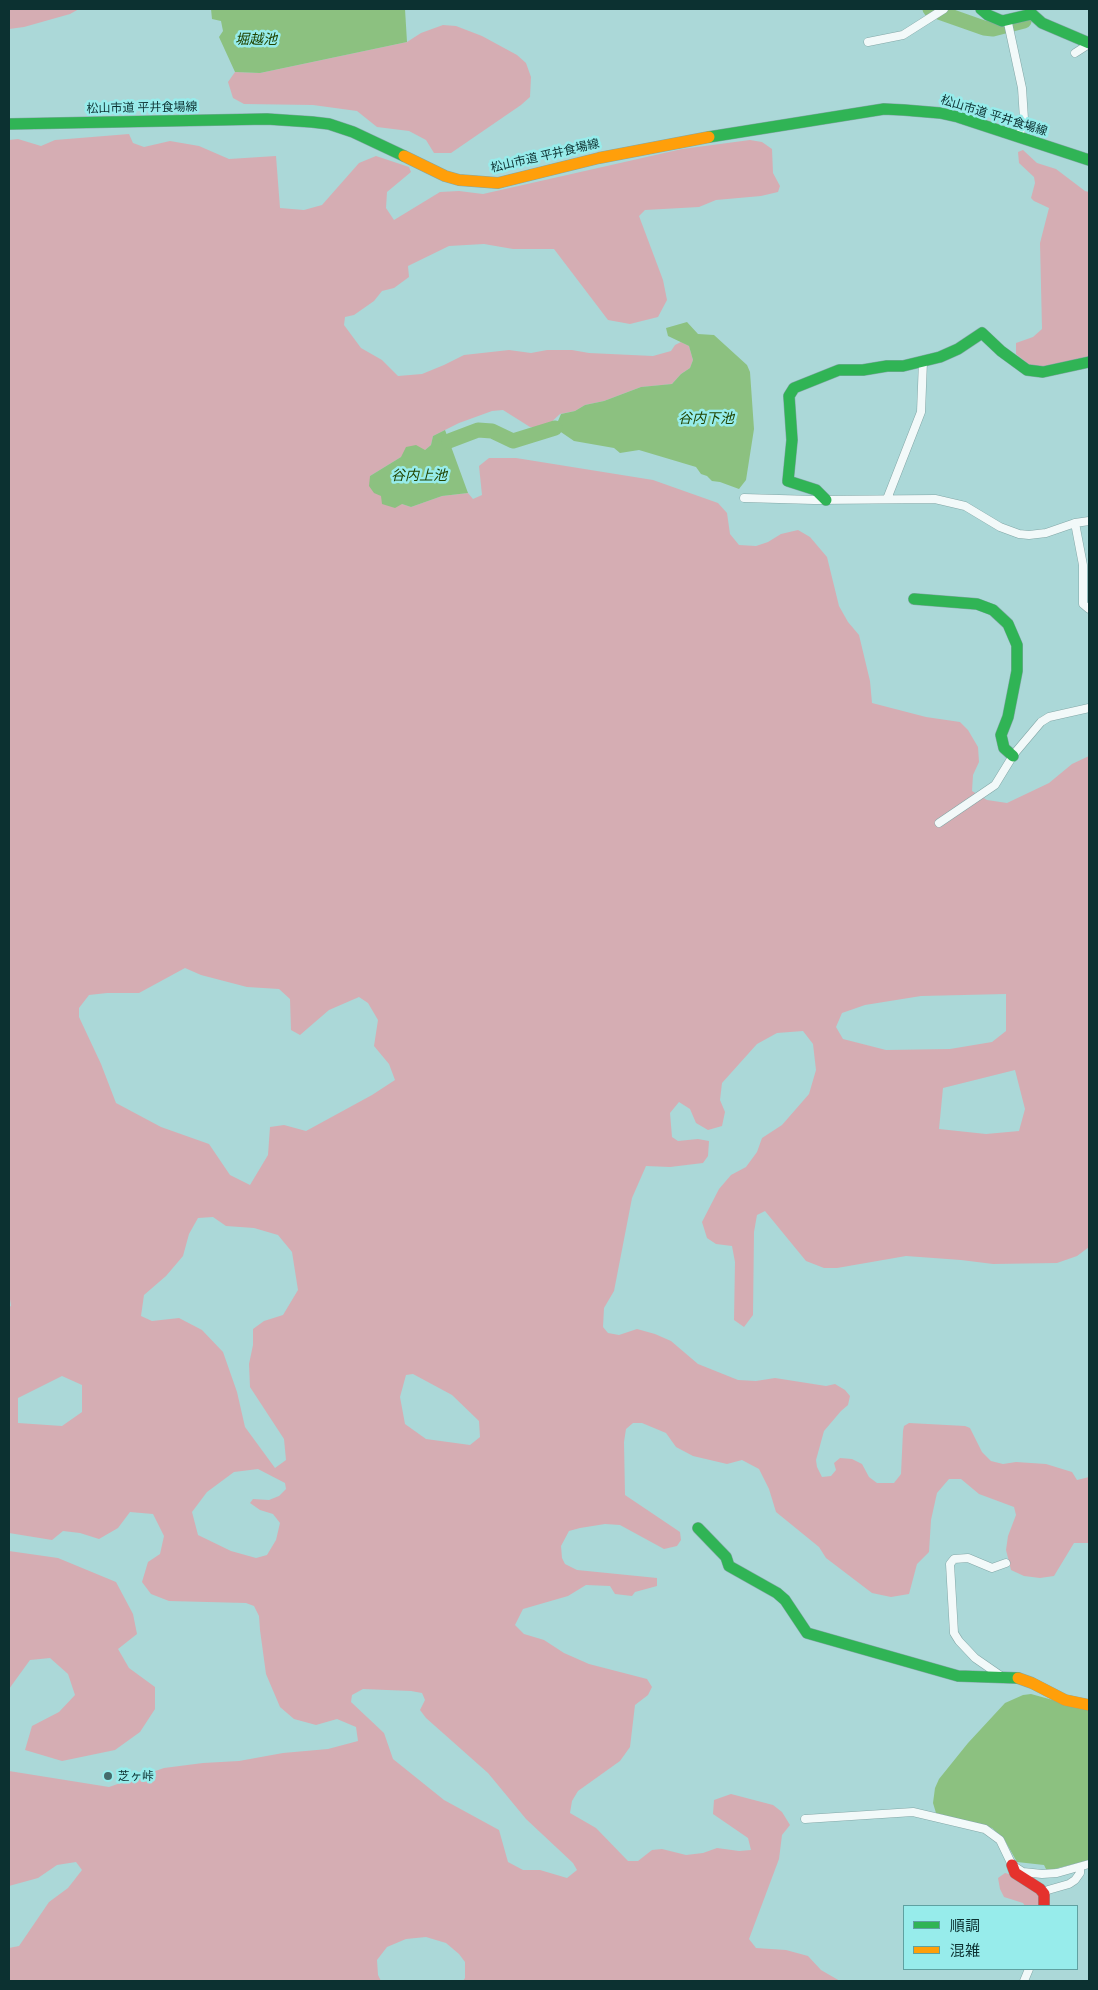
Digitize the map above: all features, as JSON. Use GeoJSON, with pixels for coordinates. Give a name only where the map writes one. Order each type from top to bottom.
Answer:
{"type":"FeatureCollection","features":[{"type":"Feature","properties":{"kind":"street"},"geometry":{"type":"LineString","coordinates":[[868,42],[903,36],[944,9]]}},
{"type":"Feature","properties":{"kind":"street"},"geometry":{"type":"LineString","coordinates":[[981,9],[1008,24],[1035,18],[1089,44]]}},
{"type":"Feature","properties":{"kind":"street"},"geometry":{"type":"LineString","coordinates":[[1008,24],[1022,88],[1024,119],[1019,137]]}},
{"type":"Feature","properties":{"kind":"street"},"geometry":{"type":"LineString","coordinates":[[1075,53],[1089,44]]}},
{"type":"Feature","properties":{"kind":"street","name":"松山市道 平井食場線"},"geometry":{"type":"LineString","coordinates":[[9,124],[267,119],[330,124],[353,132],[445,176],[459,180],[498,183],[659,146],[884,109],[940,113],[1089,160]]}},
{"type":"Feature","properties":{"kind":"street"},"geometry":{"type":"LineString","coordinates":[[826,500],[816,490],[788,481],[792,440],[791,391],[839,370],[872,369],[910,364],[948,355],[982,333],[1001,351],[1027,370],[1043,372],[1089,362]]}},
{"type":"Feature","properties":{"kind":"street"},"geometry":{"type":"LineString","coordinates":[[887,499],[921,412],[923,360]]}},
{"type":"Feature","properties":{"kind":"street"},"geometry":{"type":"LineString","coordinates":[[744,498],[948,501],[975,510],[1000,527],[1028,535],[1046,533],[1075,523],[1089,521]]}},
{"type":"Feature","properties":{"kind":"street"},"geometry":{"type":"LineString","coordinates":[[1075,523],[1083,565],[1082,604],[1089,609]]}},
{"type":"Feature","properties":{"kind":"street"},"geometry":{"type":"LineString","coordinates":[[914,599],[976,604],[993,610],[1008,624],[1017,645],[1017,670],[1008,717],[1001,735],[1004,748],[1013,756]]}},
{"type":"Feature","properties":{"kind":"street"},"geometry":{"type":"LineString","coordinates":[[939,824],[996,784],[1013,756],[1041,722],[1049,717],[1089,708]]}},
{"type":"Feature","properties":{"kind":"street"},"geometry":{"type":"LineString","coordinates":[[698,1528],[726,1557],[729,1566],[777,1593],[807,1633],[958,1676],[979,1678],[1001,1676],[1032,1683],[1066,1700],[1089,1705]]}},
{"type":"Feature","properties":{"kind":"street"},"geometry":{"type":"LineString","coordinates":[[1001,1676],[975,1658],[954,1633],[950,1564],[954,1559],[968,1558],[992,1568],[1006,1563]]}},
{"type":"Feature","properties":{"kind":"street"},"geometry":{"type":"LineString","coordinates":[[806,1819],[912,1812],[985,1829],[1000,1840],[1015,1872],[1036,1884],[1044,1894],[1044,1905]]}},
{"type":"Feature","properties":{"kind":"street"},"geometry":{"type":"LineString","coordinates":[[1012,1866],[1023,1872],[1042,1874],[1057,1873],[1089,1864]]}},
{"type":"Feature","properties":{"kind":"street"},"geometry":{"type":"LineString","coordinates":[[1044,1894],[1048,1890],[1069,1884],[1075,1880],[1080,1873],[1080,1868]]}},
{"type":"Feature","properties":{"kind":"shaded area"},"geometry":{"type":"Polygon","coordinates":[[[9,9],[79,9],[70,14],[24,27],[9,29],[9,9]]]}},
{"type":"Feature","properties":{"kind":"shaded area"},"geometry":{"type":"Polygon","coordinates":[[[443,25],[456,26],[482,36],[517,55],[526,63],[531,77],[530,97],[451,153],[434,153],[426,140],[409,131],[377,127],[357,111],[313,105],[244,104],[233,98],[228,82],[235,72],[260,73],[407,42],[421,33],[443,25]]]}},
{"type":"Feature","properties":{"kind":"shaded area"},"geometry":{"type":"Polygon","coordinates":[[[129,134],[133,143],[144,147],[170,141],[199,146],[229,159],[276,156],[280,208],[304,210],[322,205],[359,163],[376,156],[409,167],[411,172],[387,192],[386,208],[394,220],[440,192],[459,191],[483,194],[682,149],[750,140],[762,142],[772,149],[773,173],[780,186],[778,192],[761,196],[716,200],[699,207],[645,210],[639,216],[663,280],[667,300],[658,317],[630,324],[608,320],[554,249],[513,249],[484,244],[449,246],[408,266],[409,277],[394,288],[382,291],[374,301],[354,315],[345,317],[344,325],[361,348],[382,360],[398,376],[422,374],[464,355],[509,350],[531,353],[547,350],[572,350],[589,353],[653,356],[671,351],[675,345],[681,342],[689,346],[693,360],[690,368],[672,384],[641,387],[604,401],[585,405],[575,411],[560,414],[546,427],[530,427],[503,410],[492,411],[459,423],[433,436],[431,445],[425,450],[401,457],[370,476],[402,504],[411,507],[442,496],[468,493],[473,499],[482,495],[479,466],[489,458],[516,458],[653,480],[718,503],[727,513],[730,534],[739,545],[756,546],[768,542],[781,534],[798,530],[810,537],[827,557],[839,606],[848,622],[859,635],[870,681],[872,703],[926,717],[960,722],[968,730],[978,747],[979,762],[973,775],[972,791],[987,800],[1007,803],[1049,783],[1072,764],[1089,756],[1089,1247],[1077,1256],[1057,1263],[993,1264],[906,1256],[837,1268],[824,1268],[806,1261],[765,1211],[757,1215],[754,1232],[753,1315],[744,1327],[734,1320],[735,1262],[732,1246],[716,1244],[707,1238],[702,1222],[719,1189],[731,1175],[746,1167],[757,1152],[762,1138],[782,1125],[809,1094],[816,1070],[813,1044],[803,1031],[777,1033],[757,1044],[722,1083],[720,1100],[725,1112],[722,1126],[708,1130],[696,1123],[690,1109],[679,1102],[670,1113],[672,1137],[678,1141],[698,1139],[709,1141],[708,1156],[703,1163],[670,1167],[646,1166],[632,1198],[614,1291],[604,1308],[603,1327],[608,1333],[619,1335],[637,1329],[655,1334],[671,1341],[698,1364],[738,1380],[756,1381],[775,1378],[826,1386],[835,1384],[845,1390],[850,1396],[848,1405],[824,1431],[816,1460],[822,1477],[831,1476],[836,1470],[834,1463],[840,1458],[852,1459],[862,1464],[869,1477],[877,1483],[894,1483],[901,1474],[903,1431],[904,1426],[909,1423],[965,1426],[970,1428],[982,1452],[991,1461],[1003,1464],[1016,1462],[1046,1464],[1072,1472],[1077,1480],[1089,1477],[1089,1543],[1074,1543],[1054,1576],[1040,1578],[1024,1576],[1011,1570],[1006,1550],[1008,1536],[1016,1515],[1014,1507],[979,1494],[961,1479],[949,1479],[937,1493],[931,1520],[929,1552],[917,1564],[909,1594],[891,1597],[872,1593],[826,1558],[819,1547],[776,1512],[769,1489],[759,1469],[742,1460],[727,1464],[693,1456],[676,1447],[666,1433],[642,1423],[633,1423],[626,1429],[624,1442],[625,1495],[680,1532],[681,1540],[677,1546],[664,1549],[620,1525],[605,1524],[569,1531],[561,1546],[562,1558],[565,1564],[577,1570],[657,1578],[657,1586],[635,1592],[632,1596],[615,1594],[610,1586],[586,1585],[568,1596],[523,1609],[515,1625],[524,1634],[544,1640],[564,1653],[589,1664],[647,1679],[652,1687],[648,1695],[635,1705],[630,1747],[620,1761],[578,1791],[572,1801],[570,1813],[596,1828],[628,1861],[638,1861],[652,1850],[662,1849],[686,1855],[703,1853],[717,1848],[739,1851],[751,1850],[748,1838],[713,1814],[714,1800],[731,1794],[773,1805],[782,1812],[790,1825],[782,1835],[779,1859],[749,1939],[756,1948],[786,1950],[808,1956],[821,1970],[840,1981],[463,1981],[465,1978],[465,1962],[459,1954],[446,1943],[426,1937],[406,1939],[387,1947],[377,1960],[378,1975],[381,1981],[9,1981],[9,1948],[19,1946],[49,1902],[68,1888],[82,1870],[76,1862],[57,1865],[38,1878],[9,1886],[9,1771],[109,1787],[164,1768],[239,1761],[283,1753],[328,1749],[358,1741],[356,1727],[337,1719],[316,1725],[294,1719],[280,1707],[266,1674],[259,1616],[254,1606],[246,1603],[169,1601],[151,1594],[142,1582],[148,1562],[160,1554],[164,1536],[153,1514],[130,1512],[118,1528],[99,1539],[80,1533],[63,1531],[52,1540],[9,1533],[9,1307],[11,1306],[9,1292],[9,140],[18,139],[41,146],[55,140],[129,134]],[[185,968],[139,993],[89,995],[79,1008],[79,1017],[101,1064],[116,1103],[161,1127],[209,1144],[230,1175],[250,1185],[268,1155],[270,1127],[284,1125],[306,1131],[372,1095],[395,1080],[389,1064],[374,1046],[378,1020],[368,1003],[359,997],[329,1010],[300,1035],[291,1030],[290,999],[279,989],[247,987],[201,975],[185,968]],[[1006,994],[921,996],[865,1005],[842,1013],[836,1027],[843,1039],[886,1050],[950,1049],[992,1042],[1006,1031],[1006,994]],[[1015,1070],[943,1088],[939,1129],[986,1134],[1019,1131],[1025,1109],[1015,1070]],[[213,1217],[198,1218],[189,1234],[183,1256],[166,1276],[144,1295],[141,1316],[152,1321],[179,1318],[202,1330],[223,1352],[237,1392],[245,1427],[275,1468],[286,1460],[284,1439],[250,1387],[249,1364],[253,1345],[253,1329],[264,1321],[283,1315],[298,1290],[292,1252],[278,1235],[254,1228],[226,1226],[213,1217]],[[413,1374],[406,1375],[400,1397],[405,1424],[426,1439],[470,1445],[480,1437],[479,1421],[452,1395],[413,1374]],[[62,1376],[18,1398],[18,1423],[62,1426],[82,1412],[82,1385],[62,1376]],[[258,1469],[234,1472],[207,1492],[192,1512],[198,1535],[231,1551],[256,1558],[267,1555],[276,1540],[280,1523],[273,1514],[260,1510],[250,1503],[253,1499],[269,1500],[279,1496],[286,1489],[285,1483],[258,1469]],[[363,1689],[352,1695],[351,1702],[384,1733],[393,1759],[444,1800],[499,1830],[508,1862],[523,1870],[540,1870],[567,1878],[577,1870],[573,1863],[526,1819],[488,1773],[426,1718],[420,1710],[425,1700],[422,1693],[363,1689]]]}},
{"type":"Feature","properties":{"kind":"shaded area"},"geometry":{"type":"Polygon","coordinates":[[[1023,150],[1037,163],[1056,169],[1089,192],[1089,359],[1059,367],[1033,368],[1016,354],[1016,343],[1033,337],[1042,329],[1040,243],[1049,208],[1031,198],[1035,183],[1034,177],[1019,163],[1018,152],[1023,150]]]}},
{"type":"Feature","properties":{"kind":"shaded area"},"geometry":{"type":"Polygon","coordinates":[[[9,1551],[58,1558],[116,1582],[133,1614],[137,1634],[118,1649],[129,1668],[155,1687],[155,1709],[140,1732],[115,1750],[62,1761],[25,1750],[32,1726],[59,1712],[75,1695],[68,1674],[50,1658],[30,1660],[9,1689],[9,1551]]]}},
{"type":"Feature","properties":{"kind":"shaded area"},"geometry":{"type":"Polygon","coordinates":[[[1005,1873],[1013,1875],[1040,1894],[1040,1905],[1024,1905],[1004,1897],[998,1878],[1005,1873]]]}},
{"type":"Feature","properties":{"kind":"water","name":"堀越池"},"geometry":{"type":"Polygon","coordinates":[[[211,9],[405,9],[407,42],[260,73],[235,72],[219,37],[223,31],[221,21],[212,19],[211,9]]]}},
{"type":"Feature","properties":{"kind":"water","name":"谷内下池"},"geometry":{"type":"Polygon","coordinates":[[[687,322],[698,334],[714,335],[747,365],[750,372],[754,429],[746,480],[739,489],[712,481],[707,476],[701,474],[696,467],[639,450],[620,453],[614,448],[574,441],[555,428],[561,414],[575,411],[585,405],[604,401],[641,387],[672,384],[690,368],[693,360],[689,346],[668,336],[666,328],[687,322]]]}},
{"type":"Feature","properties":{"kind":"water","name":"谷内上池"},"geometry":{"type":"Polygon","coordinates":[[[445,430],[468,493],[442,496],[411,507],[402,504],[395,508],[382,504],[381,496],[374,493],[369,486],[370,476],[401,457],[406,447],[416,445],[425,450],[431,445],[433,436],[445,430]]]}},
{"type":"Feature","properties":{"kind":"water"},"geometry":{"type":"Polygon","coordinates":[[[1031,1694],[1089,1710],[1089,1860],[1047,1871],[1044,1865],[1017,1862],[1004,1839],[992,1828],[936,1813],[933,1803],[935,1788],[939,1779],[968,1743],[1005,1703],[1023,1695],[1031,1694]]]}},
{"type":"Feature","properties":{"kind":"waterway"},"geometry":{"type":"LineString","coordinates":[[930,9],[984,28],[993,29],[1024,21]]}},
{"type":"Feature","properties":{"kind":"waterway"},"geometry":{"type":"LineString","coordinates":[[449,441],[478,430],[492,431],[513,441],[555,428]]}},
{"type":"Feature","properties":{"kind":"traffic: fast"},"geometry":{"type":"LineString","coordinates":[[981,9],[988,15],[1002,21],[1032,14],[1042,23],[1089,43]]}},
{"type":"Feature","properties":{"kind":"traffic: fast"},"geometry":{"type":"LineString","coordinates":[[709,137],[884,109],[904,110],[940,113],[958,117],[1089,160]]}},
{"type":"Feature","properties":{"kind":"traffic: fast"},"geometry":{"type":"LineString","coordinates":[[9,124],[267,119],[312,122],[329,124],[353,132],[404,156]]}},
{"type":"Feature","properties":{"kind":"traffic: fast"},"geometry":{"type":"LineString","coordinates":[[826,500],[816,490],[788,481],[792,440],[789,396],[794,388],[839,370],[903,366],[940,357],[958,349],[982,333],[1001,351],[1027,370],[1043,372],[1089,362]]}},
{"type":"Feature","properties":{"kind":"traffic: fast"},"geometry":{"type":"LineString","coordinates":[[914,599],[977,604],[993,610],[1008,624],[1017,645],[1017,671],[1008,717],[1001,735],[1004,748],[1013,756]]}},
{"type":"Feature","properties":{"kind":"traffic: fast"},"geometry":{"type":"LineString","coordinates":[[698,1528],[726,1557],[729,1566],[777,1593],[785,1600],[807,1633],[958,1676],[1018,1678]]}},
{"type":"Feature","properties":{"kind":"traffic: slow"},"geometry":{"type":"LineString","coordinates":[[404,156],[445,176],[459,180],[498,183],[599,158],[709,137]]}},
{"type":"Feature","properties":{"kind":"traffic: slow"},"geometry":{"type":"LineString","coordinates":[[1018,1678],[1065,1700],[1089,1705]]}},
{"type":"Feature","properties":{"kind":"traffic: jam"},"geometry":{"type":"LineString","coordinates":[[1012,1865],[1015,1873],[1040,1889],[1044,1894],[1044,1905]]}},
{"type":"Feature","properties":{"kind":"place","name":"芝ヶ峠"},"geometry":{"type":"Point","coordinates":[108,1776]}}]}
